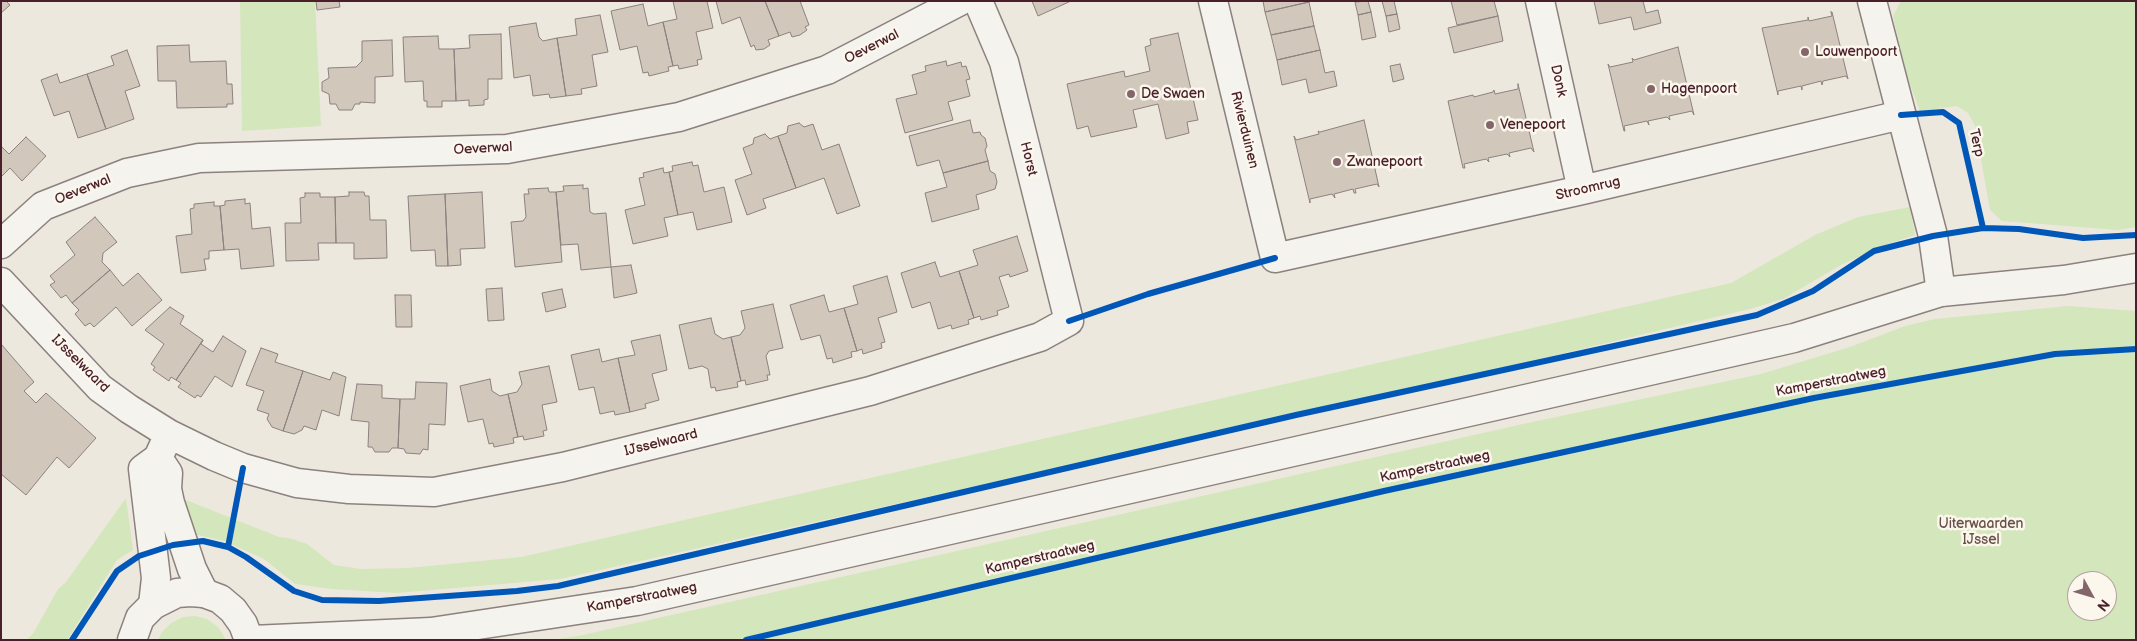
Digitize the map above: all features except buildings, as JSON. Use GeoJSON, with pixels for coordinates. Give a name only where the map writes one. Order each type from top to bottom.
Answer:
{"type":"FeatureCollection","features":[{"type":"Feature","properties":{"kind":"street","name":"Oeverwal"},"geometry":{"type":"LineString","coordinates":[[1,244],[43,206],[127,173],[199,158],[507,149],[679,117],[827,70],[960,1]]}},
{"type":"Feature","properties":{"kind":"street","name":"Horst"},"geometry":{"type":"LineString","coordinates":[[978,1],[1004,62],[1069,321]]}},
{"type":"Feature","properties":{"kind":"street","name":"Rivierduinen"},"geometry":{"type":"LineString","coordinates":[[1213,1],[1275,258]]}},
{"type":"Feature","properties":{"kind":"street","name":"Donk"},"geometry":{"type":"LineString","coordinates":[[1540,1],[1582,190]]}},
{"type":"Feature","properties":{"kind":"street"},"geometry":{"type":"LineString","coordinates":[[1872,1],[1932,236],[1941,292]]}},
{"type":"Feature","properties":{"kind":"street","name":"Stroomrug"},"geometry":{"type":"LineString","coordinates":[[1275,258],[1582,190],[1901,116]]}},
{"type":"Feature","properties":{"kind":"street","name":"Kamperstraatweg"},"geometry":{"type":"LineString","coordinates":[[252,640],[431,632],[637,601],[1794,338],[1941,292],[2064,280],[2136,268]]}},
{"type":"Feature","properties":{"kind":"street","name":"IJsselwaard"},"geometry":{"type":"LineString","coordinates":[[1,282],[100,388],[129,410],[163,446],[297,483],[349,489],[434,492],[563,467],[870,391],[1040,337],[1069,321]]}},
{"type":"Feature","properties":{"kind":"street"},"geometry":{"type":"LineString","coordinates":[[163,446],[168,473],[166,490],[192,570],[204,593]]}},
{"type":"Feature","properties":{"kind":"street"},"geometry":{"type":"LineString","coordinates":[[153,605],[156,578],[143,469],[163,446]]}},
{"type":"Feature","properties":{"kind":"street"},"geometry":{"type":"LineString","coordinates":[[132,640],[140,618],[153,605],[177,593],[190,592],[204,593],[220,600],[233,610],[243,624],[249,640]]}},
{"type":"Feature","properties":{"kind":"green space"},"geometry":{"type":"Polygon","coordinates":[[[240,1],[315,1],[321,126],[242,131],[240,1]]]}},
{"type":"Feature","properties":{"kind":"green space"},"geometry":{"type":"Polygon","coordinates":[[[1901,1],[2136,1],[2136,227],[2118,230],[2002,221],[1990,210],[1975,126],[1968,113],[1957,106],[1920,111],[1906,74],[1893,16],[1901,1]]]}},
{"type":"Feature","properties":{"kind":"green space"},"geometry":{"type":"Polygon","coordinates":[[[1910,207],[1915,235],[1888,244],[1841,265],[1783,299],[1750,309],[1451,380],[560,579],[397,593],[332,589],[295,584],[264,559],[224,541],[198,535],[193,536],[181,498],[279,537],[307,544],[334,565],[360,569],[408,568],[521,557],[1731,283],[1815,235],[1858,217],[1910,207]]]}},
{"type":"Feature","properties":{"kind":"green space","name":"Uiterwaarden IJssel"},"geometry":{"type":"Polygon","coordinates":[[[2068,306],[2136,311],[2136,640],[551,640],[578,636],[1532,422],[1761,374],[1850,347],[1905,326],[1935,319],[2068,306]]]}},
{"type":"Feature","properties":{"kind":"green space"},"geometry":{"type":"Polygon","coordinates":[[[126,498],[133,550],[117,560],[67,640],[27,640],[34,632],[58,589],[66,582],[126,498]]]}},
{"type":"Feature","properties":{"kind":"green space"},"geometry":{"type":"Polygon","coordinates":[[[195,616],[207,619],[218,627],[226,640],[158,640],[162,632],[171,623],[183,617],[195,616]]]}},
{"type":"Feature","properties":{"kind":"cycle path","name":"Terp"},"geometry":{"type":"LineString","coordinates":[[1901,115],[1943,112],[1959,123],[1983,228]]}},
{"type":"Feature","properties":{"kind":"cycle path"},"geometry":{"type":"LineString","coordinates":[[72,640],[117,571],[139,556],[173,545],[203,541],[228,547],[246,557],[294,591],[322,600],[379,601],[517,591],[558,586],[1296,415],[1757,315],[1813,291],[1874,251],[1933,236],[1983,228],[2019,229],[2083,238],[2136,235]]}},
{"type":"Feature","properties":{"kind":"cycle path"},"geometry":{"type":"LineString","coordinates":[[1069,321],[1148,294],[1275,258]]}},
{"type":"Feature","properties":{"kind":"cycle path"},"geometry":{"type":"LineString","coordinates":[[746,640],[1384,491],[1814,398],[2055,354],[2136,349]]}},
{"type":"Feature","properties":{"kind":"cycle path"},"geometry":{"type":"LineString","coordinates":[[228,547],[243,468]]}},
{"type":"Feature","properties":{"kind":"place","name":"Louwenpoort"},"geometry":{"type":"Point","coordinates":[1805,52]}},
{"type":"Feature","properties":{"kind":"place","name":"Hagenpoort"},"geometry":{"type":"Point","coordinates":[1651,89]}},
{"type":"Feature","properties":{"kind":"place","name":"De Swaen"},"geometry":{"type":"Point","coordinates":[1131,94]}},
{"type":"Feature","properties":{"kind":"place","name":"Venepoort"},"geometry":{"type":"Point","coordinates":[1490,125]}},
{"type":"Feature","properties":{"kind":"place","name":"Zwanepoort"},"geometry":{"type":"Point","coordinates":[1337,162]}}]}
